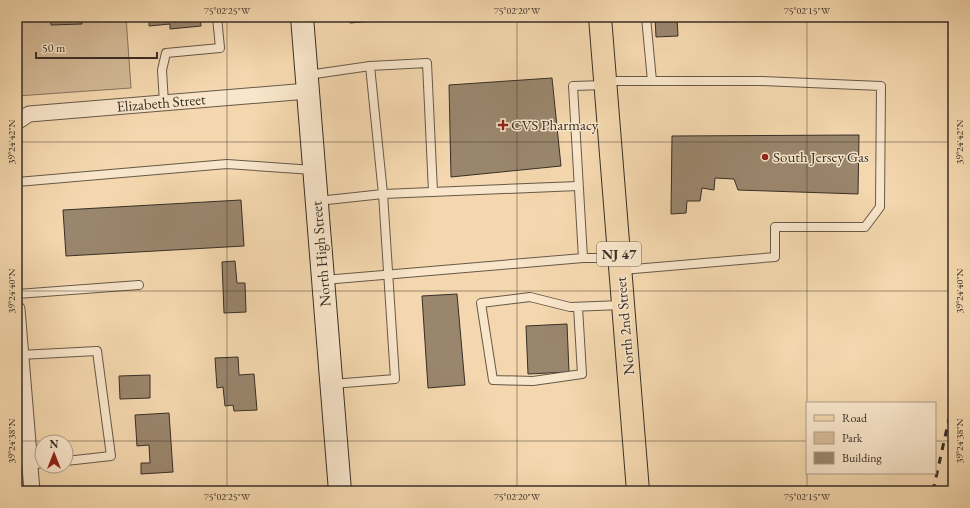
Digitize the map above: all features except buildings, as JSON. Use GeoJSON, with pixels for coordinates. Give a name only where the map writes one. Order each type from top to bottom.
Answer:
{"type":"FeatureCollection","features":[{"type":"Feature","properties":{"kind":"main road","name":"North 2nd Street"},"geometry":{"type":"LineString","coordinates":[[600,17],[638,491]]}},
{"type":"Feature","properties":{"kind":"street","name":"North High Street"},"geometry":{"type":"LineString","coordinates":[[302,17],[332,384],[334,491]]}},
{"type":"Feature","properties":{"kind":"street","name":"Elizabeth Street"},"geometry":{"type":"LineString","coordinates":[[17,122],[29,114],[164,103],[307,83]]}},
{"type":"Feature","properties":{"kind":"street"},"geometry":{"type":"LineString","coordinates":[[17,308],[20,355],[34,450]]}},
{"type":"Feature","properties":{"kind":"street"},"geometry":{"type":"LineString","coordinates":[[32,491],[35,474]]}},
{"type":"Feature","properties":{"kind":"lane"},"geometry":{"type":"LineString","coordinates":[[164,103],[162,70],[166,53],[220,48],[217,17]]}},
{"type":"Feature","properties":{"kind":"lane"},"geometry":{"type":"LineString","coordinates":[[646,17],[652,81]]}},
{"type":"Feature","properties":{"kind":"lane"},"geometry":{"type":"LineString","coordinates":[[307,83],[370,66],[427,63],[433,192]]}},
{"type":"Feature","properties":{"kind":"lane"},"geometry":{"type":"LineString","coordinates":[[332,384],[395,379],[383,194],[370,66]]}},
{"type":"Feature","properties":{"kind":"lane"},"geometry":{"type":"LineString","coordinates":[[323,280],[583,258],[620,264],[775,257],[775,227],[865,227],[880,207],[881,86],[761,81],[652,81],[573,86],[583,258]]}},
{"type":"Feature","properties":{"kind":"lane"},"geometry":{"type":"LineString","coordinates":[[17,182],[226,164],[314,170]]}},
{"type":"Feature","properties":{"kind":"lane"},"geometry":{"type":"LineString","coordinates":[[317,201],[383,194],[578,186]]}},
{"type":"Feature","properties":{"kind":"lane"},"geometry":{"type":"LineString","coordinates":[[17,294],[139,284]]}},
{"type":"Feature","properties":{"kind":"lane"},"geometry":{"type":"LineString","coordinates":[[578,307],[582,374],[533,381],[493,380],[481,303],[530,297],[570,307],[623,305]]}},
{"type":"Feature","properties":{"kind":"lane"},"geometry":{"type":"LineString","coordinates":[[20,355],[97,351],[111,456],[74,460]]}},
{"type":"Feature","properties":{"kind":"green space"},"geometry":{"type":"Polygon","coordinates":[[[17,17],[126,17],[131,88],[17,96],[17,17]]]}},
{"type":"Feature","properties":{"kind":"railway"},"geometry":{"type":"LineString","coordinates":[[933,491],[953,401]]}},
{"type":"Feature","properties":{"kind":"place","name":"CVS Pharmacy"},"geometry":{"type":"Point","coordinates":[503,125]}},
{"type":"Feature","properties":{"kind":"place","name":"South Jersey Gas"},"geometry":{"type":"Point","coordinates":[765,157]}}]}
